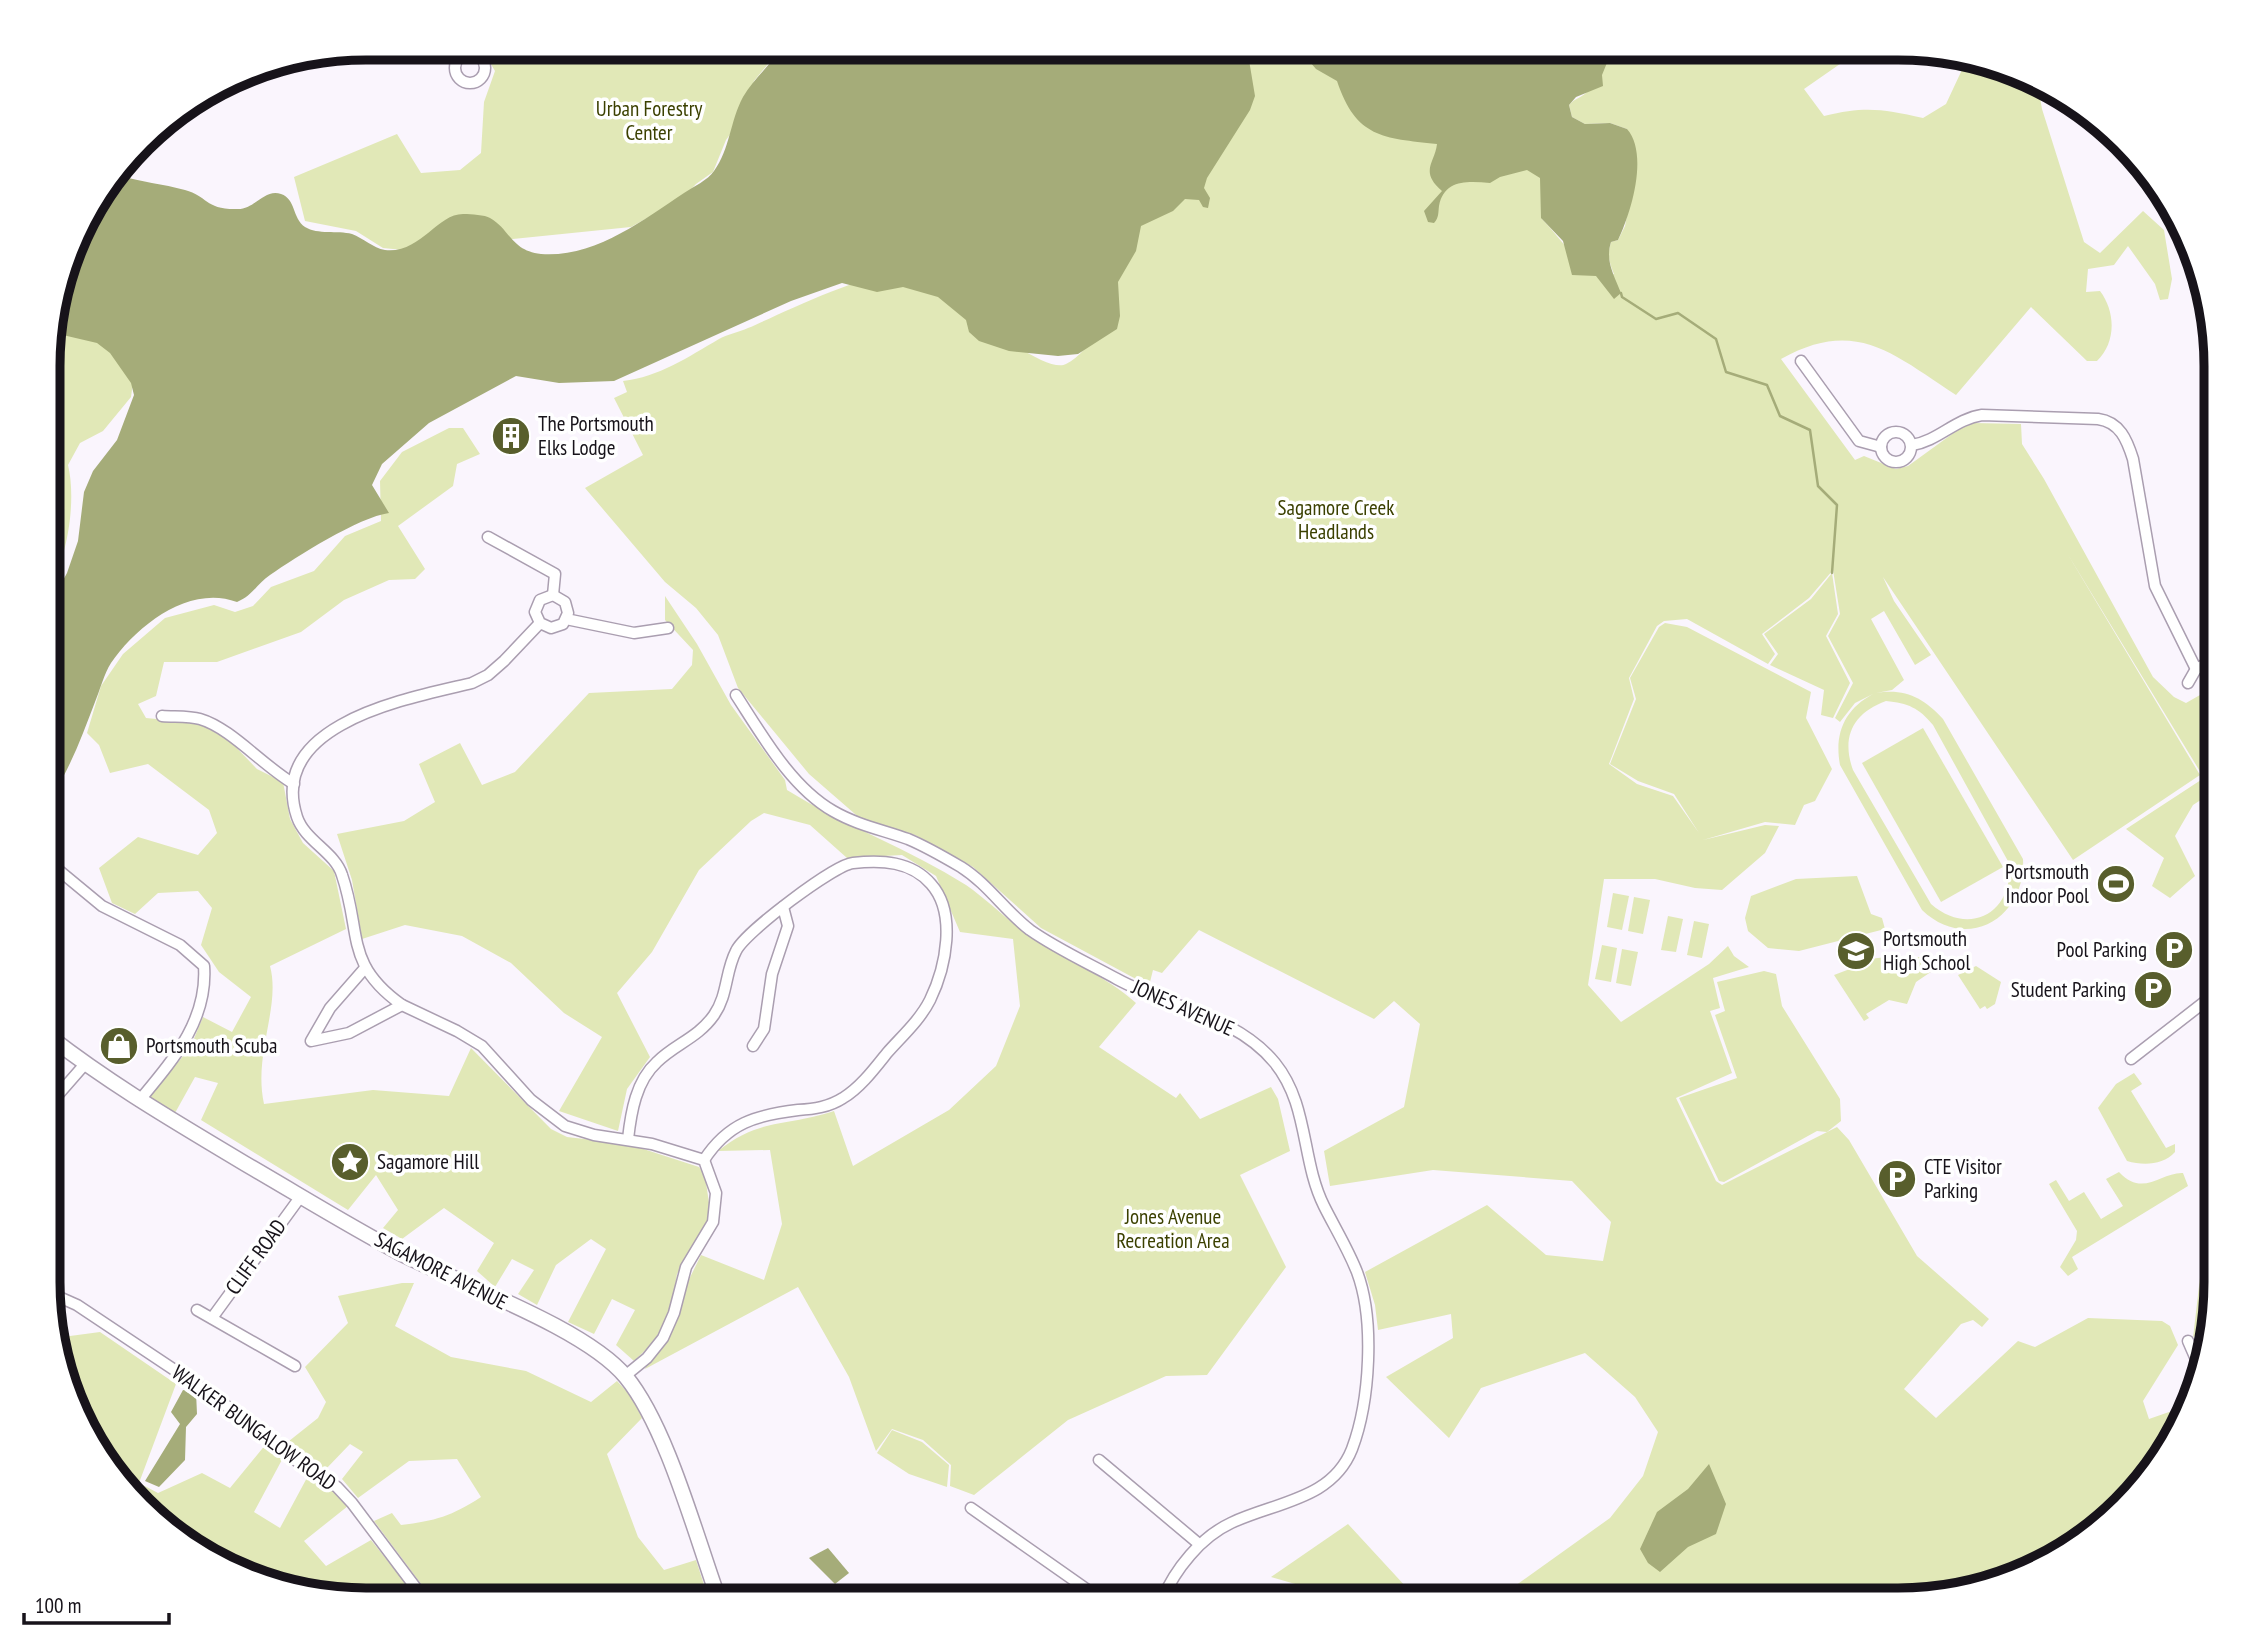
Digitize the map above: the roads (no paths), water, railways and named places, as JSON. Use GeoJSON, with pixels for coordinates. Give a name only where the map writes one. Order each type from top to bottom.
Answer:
{"type":"FeatureCollection","features":[{"type":"Feature","properties":{"kind":"main road","name":"SAGAMORE AVENUE"},"geometry":{"type":"LineString","coordinates":[[60,1045],[139,1101],[301,1196],[397,1251],[583,1342],[625,1376],[655,1425],[715,1588]]}},
{"type":"Feature","properties":{"kind":"street"},"geometry":{"type":"LineString","coordinates":[[1801,361],[1859,441],[1881,447],[1887,458],[1897,462],[1907,458],[1912,445]]}},
{"type":"Feature","properties":{"kind":"street"},"geometry":{"type":"LineString","coordinates":[[1912,445],[1934,439],[1964,419],[1982,415],[2098,419],[2115,425],[2126,439],[2133,459],[2155,586],[2196,669]]}},
{"type":"Feature","properties":{"kind":"street"},"geometry":{"type":"LineString","coordinates":[[1881,447],[1886,436],[1894,432],[1905,434],[1912,445]]}},
{"type":"Feature","properties":{"kind":"street"},"geometry":{"type":"LineString","coordinates":[[488,537],[555,574],[553,595]]}},
{"type":"Feature","properties":{"kind":"street"},"geometry":{"type":"LineString","coordinates":[[566,619],[565,602],[553,595],[546,596],[536,606],[536,618],[551,628],[566,619],[634,633],[668,628]]}},
{"type":"Feature","properties":{"kind":"street"},"geometry":{"type":"LineString","coordinates":[[540,623],[488,675],[472,683],[362,714],[334,729],[312,747],[297,769],[294,784],[295,806],[304,832],[341,872],[355,941],[365,968],[379,987],[402,1005],[482,1046],[531,1100],[565,1126],[594,1135],[628,1139],[704,1160]]}},
{"type":"Feature","properties":{"kind":"street"},"geometry":{"type":"LineString","coordinates":[[2188,683],[2196,669],[2204,665]]}},
{"type":"Feature","properties":{"kind":"street","name":"JONES AVENUE"},"geometry":{"type":"LineString","coordinates":[[736,695],[773,749],[812,797],[833,811],[918,843],[963,869],[1020,922],[1056,946],[1135,988],[1238,1031],[1266,1052],[1293,1091],[1315,1186],[1357,1272],[1365,1304],[1365,1384],[1357,1433],[1343,1467],[1325,1485],[1230,1523],[1199,1544],[1170,1588]]}},
{"type":"Feature","properties":{"kind":"street"},"geometry":{"type":"LineString","coordinates":[[162,716],[199,718],[217,726],[233,736],[265,766],[294,784]]}},
{"type":"Feature","properties":{"kind":"street"},"geometry":{"type":"LineString","coordinates":[[628,1139],[639,1087],[646,1074],[658,1060],[704,1027],[723,1000],[735,952],[741,942],[783,907],[848,863],[871,861],[901,864],[921,873],[938,891],[945,915],[946,949],[936,984],[920,1015],[845,1097],[829,1106],[780,1112],[737,1125],[704,1160]]}},
{"type":"Feature","properties":{"kind":"street"},"geometry":{"type":"LineString","coordinates":[[60,871],[102,906],[180,945],[204,966],[205,986],[179,1054],[139,1101]]}},
{"type":"Feature","properties":{"kind":"street"},"geometry":{"type":"LineString","coordinates":[[753,1046],[764,1029],[772,974],[788,926],[783,907]]}},
{"type":"Feature","properties":{"kind":"street"},"geometry":{"type":"LineString","coordinates":[[365,968],[330,1008],[311,1041],[349,1033],[402,1005]]}},
{"type":"Feature","properties":{"kind":"street"},"geometry":{"type":"LineString","coordinates":[[2131,1059],[2204,1002]]}},
{"type":"Feature","properties":{"kind":"street"},"geometry":{"type":"LineString","coordinates":[[60,1093],[85,1065]]}},
{"type":"Feature","properties":{"kind":"street"},"geometry":{"type":"LineString","coordinates":[[625,1376],[647,1358],[663,1338],[674,1313],[686,1267],[713,1222],[716,1193],[704,1160]]}},
{"type":"Feature","properties":{"kind":"street","name":"CLIFF ROAD"},"geometry":{"type":"LineString","coordinates":[[212,1318],[301,1196]]}},
{"type":"Feature","properties":{"kind":"street","name":"WALKER BUNGALOW ROAD"},"geometry":{"type":"LineString","coordinates":[[60,1298],[77,1306],[218,1399],[289,1456],[337,1487],[416,1588]]}},
{"type":"Feature","properties":{"kind":"street","name":"CLIFF ROAD"},"geometry":{"type":"LineString","coordinates":[[197,1310],[295,1366]]}},
{"type":"Feature","properties":{"kind":"street"},"geometry":{"type":"LineString","coordinates":[[2188,1341],[2195,1357]]}},
{"type":"Feature","properties":{"kind":"street"},"geometry":{"type":"LineString","coordinates":[[1099,1460],[1199,1544]]}},
{"type":"Feature","properties":{"kind":"street"},"geometry":{"type":"LineString","coordinates":[[971,1508],[1085,1588]]}},
{"type":"Feature","properties":{"kind":"waterway"},"geometry":{"type":"LineString","coordinates":[[1621,293],[1622,297],[1656,319],[1678,313],[1716,339],[1726,372],[1767,385],[1780,416],[1810,430],[1818,486],[1837,505],[1832,573]]}},
{"type":"Feature","properties":{"kind":"place","name":"The Portsmouth Elks Lodge"},"geometry":{"type":"Point","coordinates":[511,436]}},
{"type":"Feature","properties":{"kind":"place","name":"Portsmouth Indoor Pool"},"geometry":{"type":"Point","coordinates":[2116,884]}},
{"type":"Feature","properties":{"kind":"place","name":"Pool Parking"},"geometry":{"type":"Point","coordinates":[2174,950]}},
{"type":"Feature","properties":{"kind":"place","name":"Portsmouth High School"},"geometry":{"type":"Point","coordinates":[1856,951]}},
{"type":"Feature","properties":{"kind":"place","name":"Student Parking"},"geometry":{"type":"Point","coordinates":[2153,990]}},
{"type":"Feature","properties":{"kind":"place","name":"Portsmouth Scuba"},"geometry":{"type":"Point","coordinates":[119,1046]}},
{"type":"Feature","properties":{"kind":"place","name":"Sagamore Hill"},"geometry":{"type":"Point","coordinates":[350,1162]}},
{"type":"Feature","properties":{"kind":"place","name":"CTE Visitor Parking"},"geometry":{"type":"Point","coordinates":[1897,1179]}},
{"type":"Feature","properties":{"kind":"park label","name":"Urban Forestry Center"},"geometry":{"type":"Point","coordinates":[649,121]}},
{"type":"Feature","properties":{"kind":"park label","name":"Sagamore Creek Headlands"},"geometry":{"type":"Point","coordinates":[1336,520]}},
{"type":"Feature","properties":{"kind":"park label","name":"Jones Avenue Recreation Area"},"geometry":{"type":"Point","coordinates":[1173,1229]}}]}
